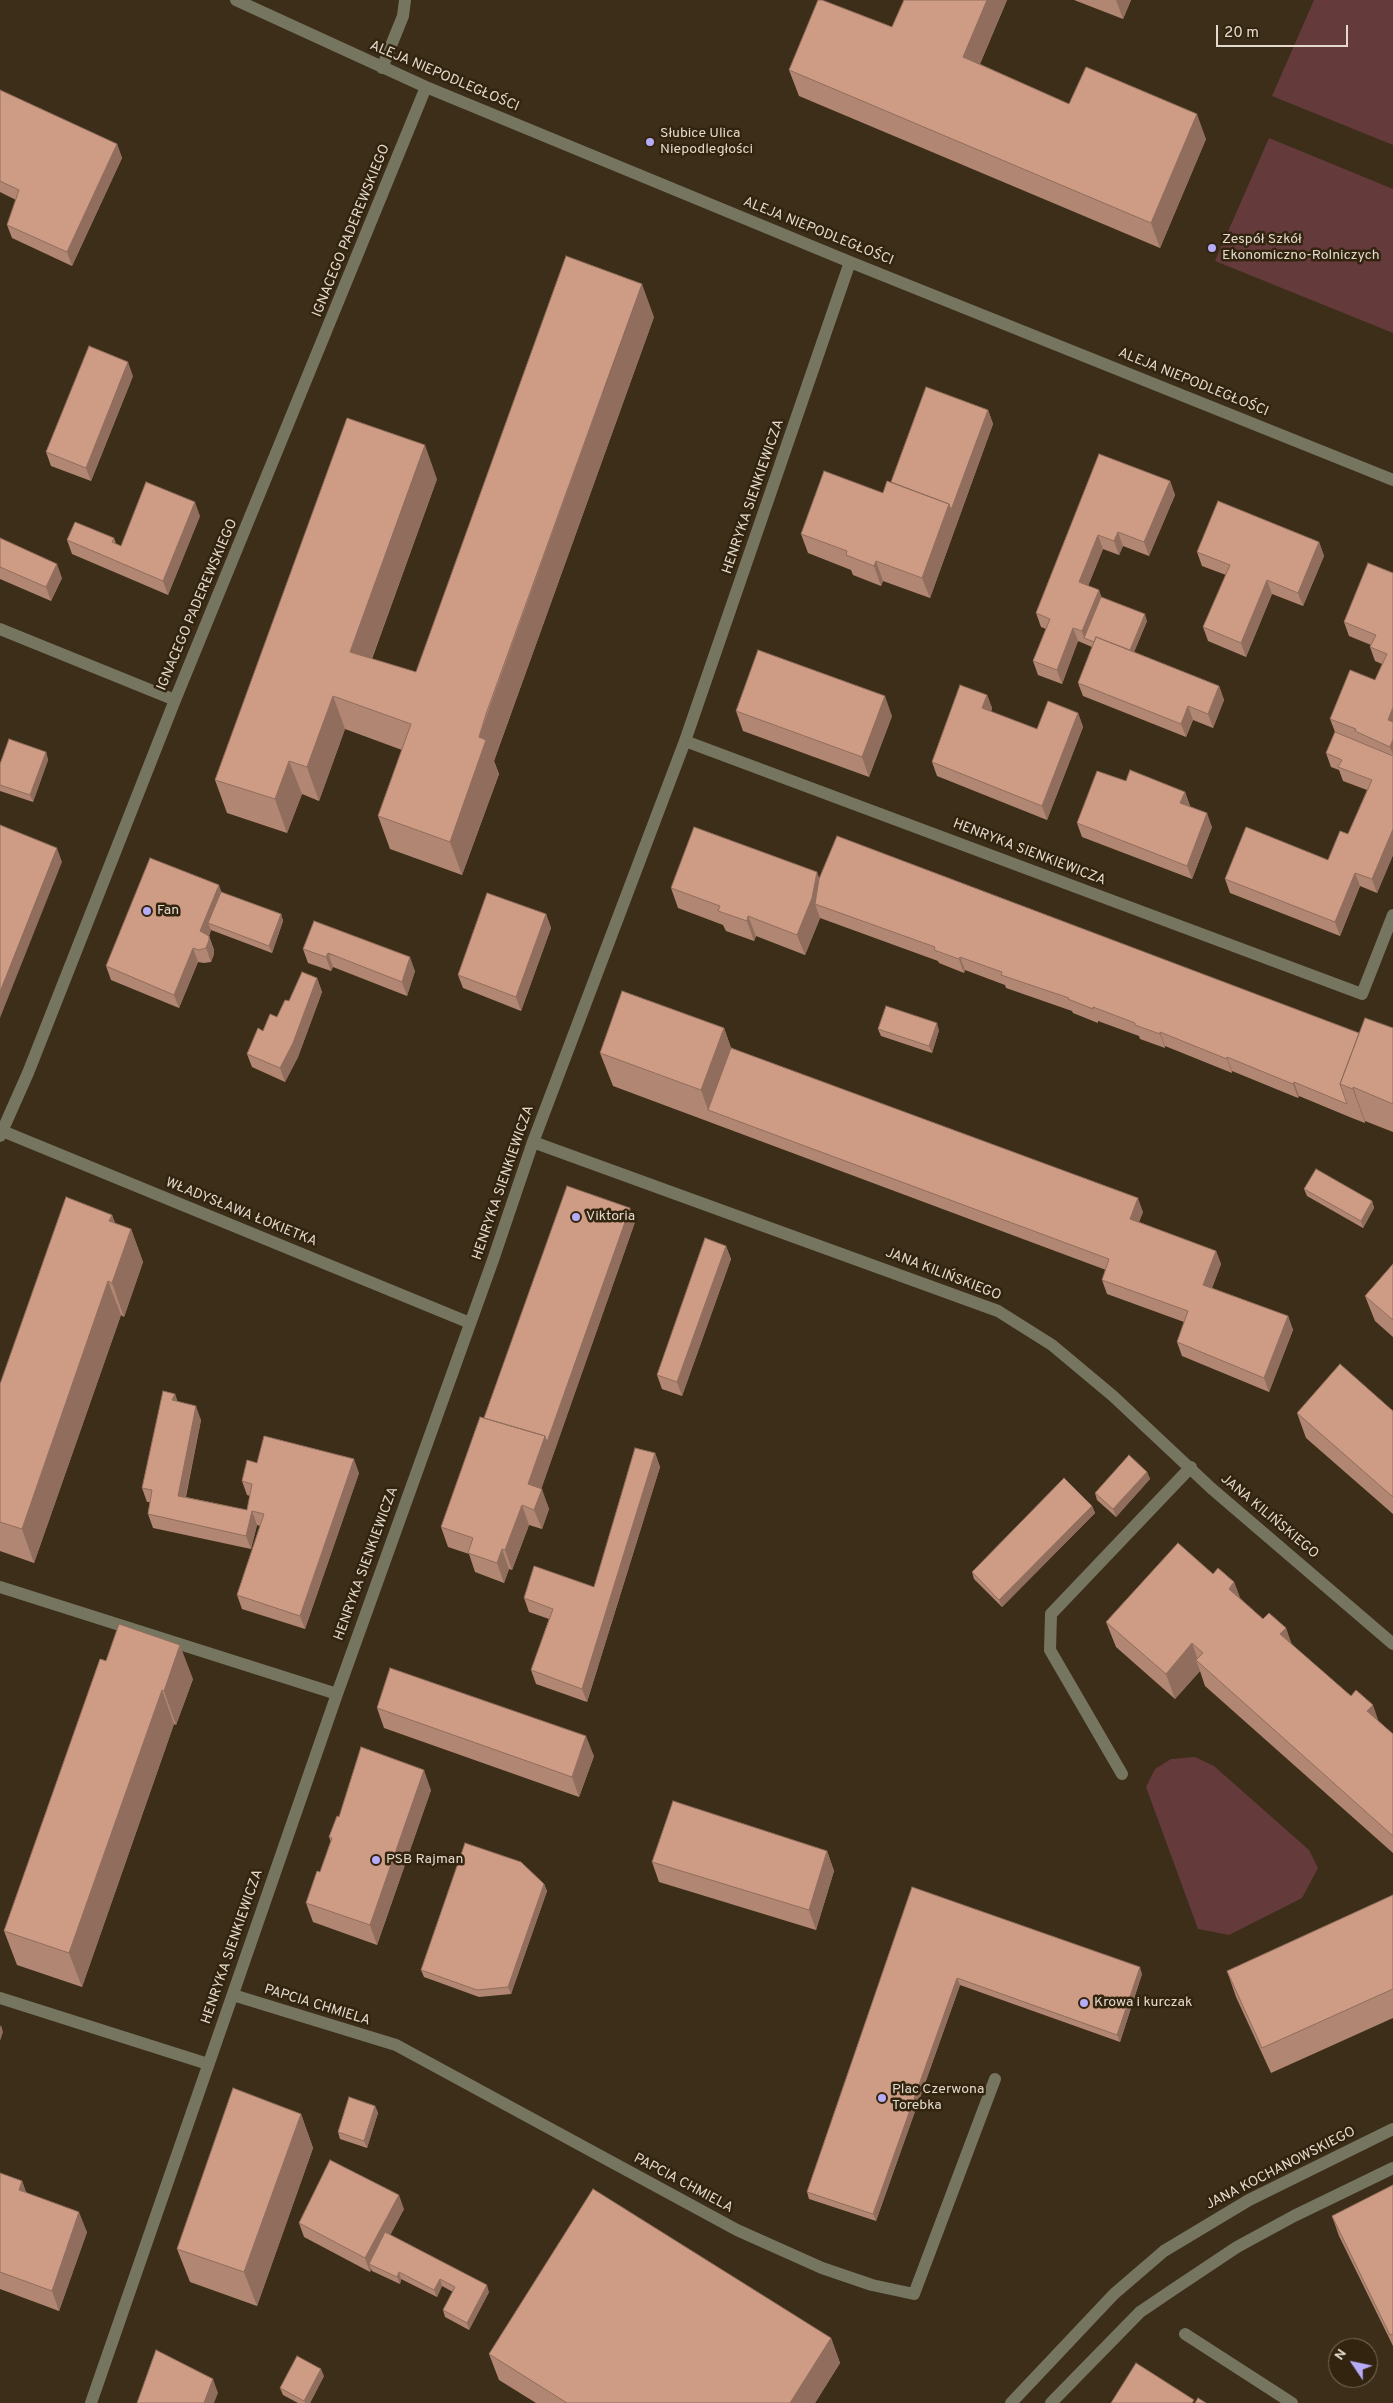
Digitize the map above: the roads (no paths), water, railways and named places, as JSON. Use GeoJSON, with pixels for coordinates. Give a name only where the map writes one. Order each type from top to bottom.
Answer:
{"type":"FeatureCollection","features":[{"type":"Feature","properties":{"kind":"street","name":"ALEJA NIEPODLEGŁOŚCI"},"geometry":{"type":"LineString","coordinates":[[236,0],[426,87],[850,262],[1393,480]]}},
{"type":"Feature","properties":{"kind":"street"},"geometry":{"type":"LineString","coordinates":[[382,68],[403,16],[405,0]]}},
{"type":"Feature","properties":{"kind":"street","name":"IGNACEGO PADEREWSKIEGO"},"geometry":{"type":"LineString","coordinates":[[1,1132],[28,1073],[175,700],[426,87]]}},
{"type":"Feature","properties":{"kind":"street","name":"HENRYKA SIENKIEWICZA"},"geometry":{"type":"LineString","coordinates":[[91,2403],[337,1694],[470,1323],[532,1142],[686,741],[850,262]]}},
{"type":"Feature","properties":{"kind":"street"},"geometry":{"type":"LineString","coordinates":[[0,629],[175,700]]}},
{"type":"Feature","properties":{"kind":"street","name":"HENRYKA SIENKIEWICZA"},"geometry":{"type":"LineString","coordinates":[[686,741],[1362,994],[1393,915]]}},
{"type":"Feature","properties":{"kind":"street","name":"WŁADYSŁAWA ŁOKIETKA"},"geometry":{"type":"LineString","coordinates":[[1,1132],[470,1323]]}},
{"type":"Feature","properties":{"kind":"street","name":"JANA KILIŃSKIEGO"},"geometry":{"type":"LineString","coordinates":[[532,1142],[998,1311],[1052,1345],[1191,1467],[1211,1488],[1393,1644]]}},
{"type":"Feature","properties":{"kind":"street"},"geometry":{"type":"LineString","coordinates":[[1122,1774],[1050,1650],[1051,1614],[1191,1467]]}},
{"type":"Feature","properties":{"kind":"street"},"geometry":{"type":"LineString","coordinates":[[0,1588],[337,1694]]}},
{"type":"Feature","properties":{"kind":"street","name":"PAPCIA CHMIELA"},"geometry":{"type":"LineString","coordinates":[[233,1995],[396,2045],[737,2230],[822,2268],[872,2285],[914,2294],[994,2078]]}},
{"type":"Feature","properties":{"kind":"street"},"geometry":{"type":"LineString","coordinates":[[0,1998],[208,2064]]}},
{"type":"Feature","properties":{"kind":"street","name":"JANA KOCHANOWSKIEGO"},"geometry":{"type":"LineString","coordinates":[[1011,2403],[1114,2294],[1164,2251],[1249,2200],[1393,2129]]}},
{"type":"Feature","properties":{"kind":"street"},"geometry":{"type":"LineString","coordinates":[[1051,2403],[1140,2312],[1164,2295],[1237,2247],[1294,2216],[1393,2168]]}},
{"type":"Feature","properties":{"kind":"street"},"geometry":{"type":"LineString","coordinates":[[1185,2334],[1292,2403]]}},
{"type":"Feature","properties":{"kind":"place","name":"Słubice Ulica Niepodległości"},"geometry":{"type":"Point","coordinates":[650,142]}},
{"type":"Feature","properties":{"kind":"place","name":"Zespół Szkół Ekonomiczno-Rolniczych"},"geometry":{"type":"Point","coordinates":[1212,248]}},
{"type":"Feature","properties":{"kind":"place","name":"Fan"},"geometry":{"type":"Point","coordinates":[147,911]}},
{"type":"Feature","properties":{"kind":"place","name":"Viktoria"},"geometry":{"type":"Point","coordinates":[576,1217]}},
{"type":"Feature","properties":{"kind":"place","name":"PSB Rajman"},"geometry":{"type":"Point","coordinates":[376,1860]}},
{"type":"Feature","properties":{"kind":"place","name":"Krowa i kurczak"},"geometry":{"type":"Point","coordinates":[1084,2003]}},
{"type":"Feature","properties":{"kind":"place","name":"Plac Czerwona Torebka"},"geometry":{"type":"Point","coordinates":[882,2098]}}]}
